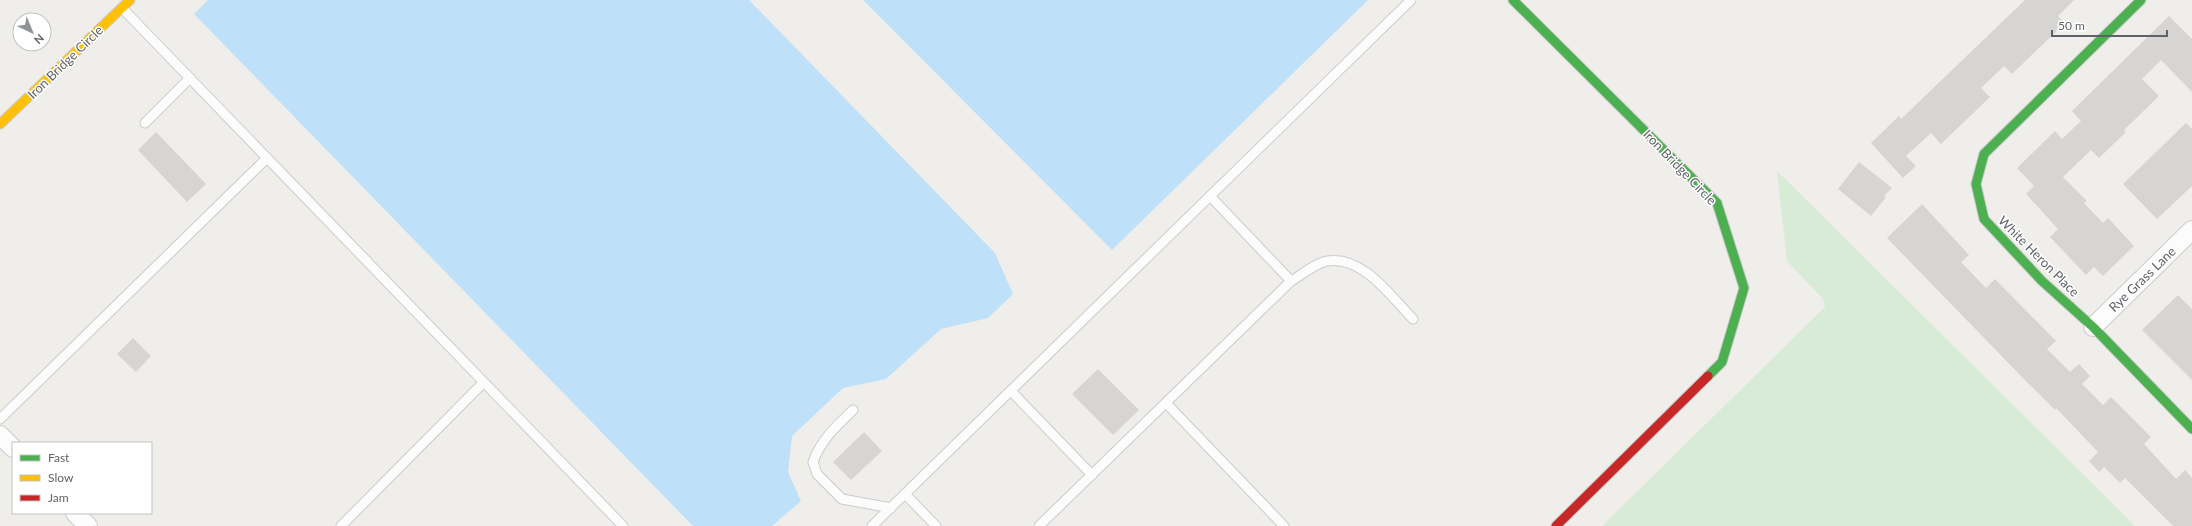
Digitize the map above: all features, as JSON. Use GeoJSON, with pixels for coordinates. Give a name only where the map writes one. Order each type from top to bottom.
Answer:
{"type":"FeatureCollection","features":[{"type":"Feature","properties":{"kind":"street","name":"Iron Bridge Circle"},"geometry":{"type":"LineString","coordinates":[[0,124],[130,0]]}},
{"type":"Feature","properties":{"kind":"street","name":"Iron Bridge Circle"},"geometry":{"type":"LineString","coordinates":[[1513,0],[1718,203],[1744,288],[1722,362],[1556,526]]}},
{"type":"Feature","properties":{"kind":"street","name":"White Heron Place"},"geometry":{"type":"LineString","coordinates":[[2141,0],[1984,154],[1976,184],[1984,218],[2042,281],[2093,327],[2192,429]]}},
{"type":"Feature","properties":{"kind":"street","name":"Rye Grass Lane"},"geometry":{"type":"LineString","coordinates":[[2093,327],[2192,230]]}},
{"type":"Feature","properties":{"kind":"street"},"geometry":{"type":"LineString","coordinates":[[0,435],[12,447]]}},
{"type":"Feature","properties":{"kind":"street"},"geometry":{"type":"LineString","coordinates":[[77,514],[88,526]]}},
{"type":"Feature","properties":{"kind":"lane"},"geometry":{"type":"LineString","coordinates":[[115,0],[483,383],[623,526]]}},
{"type":"Feature","properties":{"kind":"lane"},"geometry":{"type":"LineString","coordinates":[[872,526],[1411,0]]}},
{"type":"Feature","properties":{"kind":"lane"},"geometry":{"type":"LineString","coordinates":[[145,123],[190,78]]}},
{"type":"Feature","properties":{"kind":"lane"},"geometry":{"type":"LineString","coordinates":[[0,419],[268,158]]}},
{"type":"Feature","properties":{"kind":"lane"},"geometry":{"type":"LineString","coordinates":[[1210,196],[1291,281]]}},
{"type":"Feature","properties":{"kind":"lane"},"geometry":{"type":"LineString","coordinates":[[1039,526],[1291,281],[1325,261],[1342,260],[1366,272],[1413,319]]}},
{"type":"Feature","properties":{"kind":"lane"},"geometry":{"type":"LineString","coordinates":[[341,526],[483,383]]}},
{"type":"Feature","properties":{"kind":"lane"},"geometry":{"type":"LineString","coordinates":[[1011,391],[1092,474]]}},
{"type":"Feature","properties":{"kind":"lane"},"geometry":{"type":"LineString","coordinates":[[1166,403],[1284,526]]}},
{"type":"Feature","properties":{"kind":"lane"},"geometry":{"type":"LineString","coordinates":[[853,410],[827,435],[818,449],[813,462],[817,474],[842,499],[891,508]]}},
{"type":"Feature","properties":{"kind":"lane"},"geometry":{"type":"LineString","coordinates":[[905,494],[936,526]]}},
{"type":"Feature","properties":{"kind":"green space"},"geometry":{"type":"Polygon","coordinates":[[[1777,171],[2135,526],[1602,526],[1825,307],[1823,299],[1787,261],[1777,171]]]}},
{"type":"Feature","properties":{"kind":"water"},"geometry":{"type":"Polygon","coordinates":[[[208,0],[749,0],[995,253],[1013,294],[988,318],[941,329],[886,379],[843,388],[792,436],[788,472],[801,501],[772,526],[693,526],[194,14],[208,0]]]}},
{"type":"Feature","properties":{"kind":"water"},"geometry":{"type":"Polygon","coordinates":[[[863,0],[1368,0],[1112,250],[863,0]]]}},
{"type":"Feature","properties":{"kind":"building"},"geometry":{"type":"Polygon","coordinates":[[[2025,0],[2074,0],[2058,16],[2065,23],[2012,74],[2004,66],[1981,88],[1990,97],[1941,144],[1931,133],[1906,156],[1916,166],[1903,178],[1871,143],[1899,116],[1901,119],[2025,0]]]}},
{"type":"Feature","properties":{"kind":"building"},"geometry":{"type":"Polygon","coordinates":[[[2169,16],[2192,39],[2192,92],[2161,60],[2142,79],[2159,96],[2124,130],[2126,132],[2099,158],[2091,150],[2063,177],[2087,201],[2084,203],[2103,223],[2108,218],[2134,246],[2103,276],[2094,267],[2086,275],[2050,237],[2058,229],[2026,194],[2034,186],[2017,168],[2055,131],[2062,139],[2081,121],[2072,111],[2169,16]]]}},
{"type":"Feature","properties":{"kind":"building"},"geometry":{"type":"Polygon","coordinates":[[[2186,123],[2192,129],[2192,186],[2157,219],[2123,184],[2186,123]]]}},
{"type":"Feature","properties":{"kind":"building"},"geometry":{"type":"Polygon","coordinates":[[[156,132],[206,184],[187,202],[138,150],[156,132]]]}},
{"type":"Feature","properties":{"kind":"building"},"geometry":{"type":"Polygon","coordinates":[[[1859,162],[1892,188],[1884,196],[1886,197],[1871,216],[1838,189],[1859,162]]]}},
{"type":"Feature","properties":{"kind":"building"},"geometry":{"type":"Polygon","coordinates":[[[1922,204],[1969,255],[1961,262],[1986,288],[1995,279],[2056,341],[2047,349],[2070,372],[2079,364],[2090,376],[2082,384],[2103,405],[2111,397],[2151,437],[2144,444],[2176,479],[2185,470],[2192,478],[2192,526],[2173,526],[2125,478],[2120,483],[2104,467],[2099,472],[2089,461],[2098,452],[2056,408],[2055,410],[2020,375],[1887,238],[1922,204]]]}},
{"type":"Feature","properties":{"kind":"building"},"geometry":{"type":"Polygon","coordinates":[[[2178,295],[2192,309],[2192,380],[2142,330],[2178,295]]]}},
{"type":"Feature","properties":{"kind":"building"},"geometry":{"type":"Polygon","coordinates":[[[133,338],[151,356],[136,372],[117,354],[133,338]]]}},
{"type":"Feature","properties":{"kind":"building"},"geometry":{"type":"Polygon","coordinates":[[[1098,369],[1139,410],[1113,435],[1072,394],[1098,369]]]}},
{"type":"Feature","properties":{"kind":"building"},"geometry":{"type":"Polygon","coordinates":[[[864,432],[882,451],[851,480],[833,462],[864,432]]]}},
{"type":"Feature","properties":{"kind":"traffic: fast"},"geometry":{"type":"LineString","coordinates":[[1513,0],[1717,203],[1744,288],[1722,362],[1708,376]]}},
{"type":"Feature","properties":{"kind":"traffic: fast"},"geometry":{"type":"LineString","coordinates":[[2141,0],[1984,154],[1976,184],[1984,219],[2042,281],[2093,327],[2192,429]]}},
{"type":"Feature","properties":{"kind":"traffic: slow"},"geometry":{"type":"LineString","coordinates":[[0,124],[130,0]]}},
{"type":"Feature","properties":{"kind":"traffic: jam"},"geometry":{"type":"LineString","coordinates":[[1556,526],[1708,376]]}}]}
